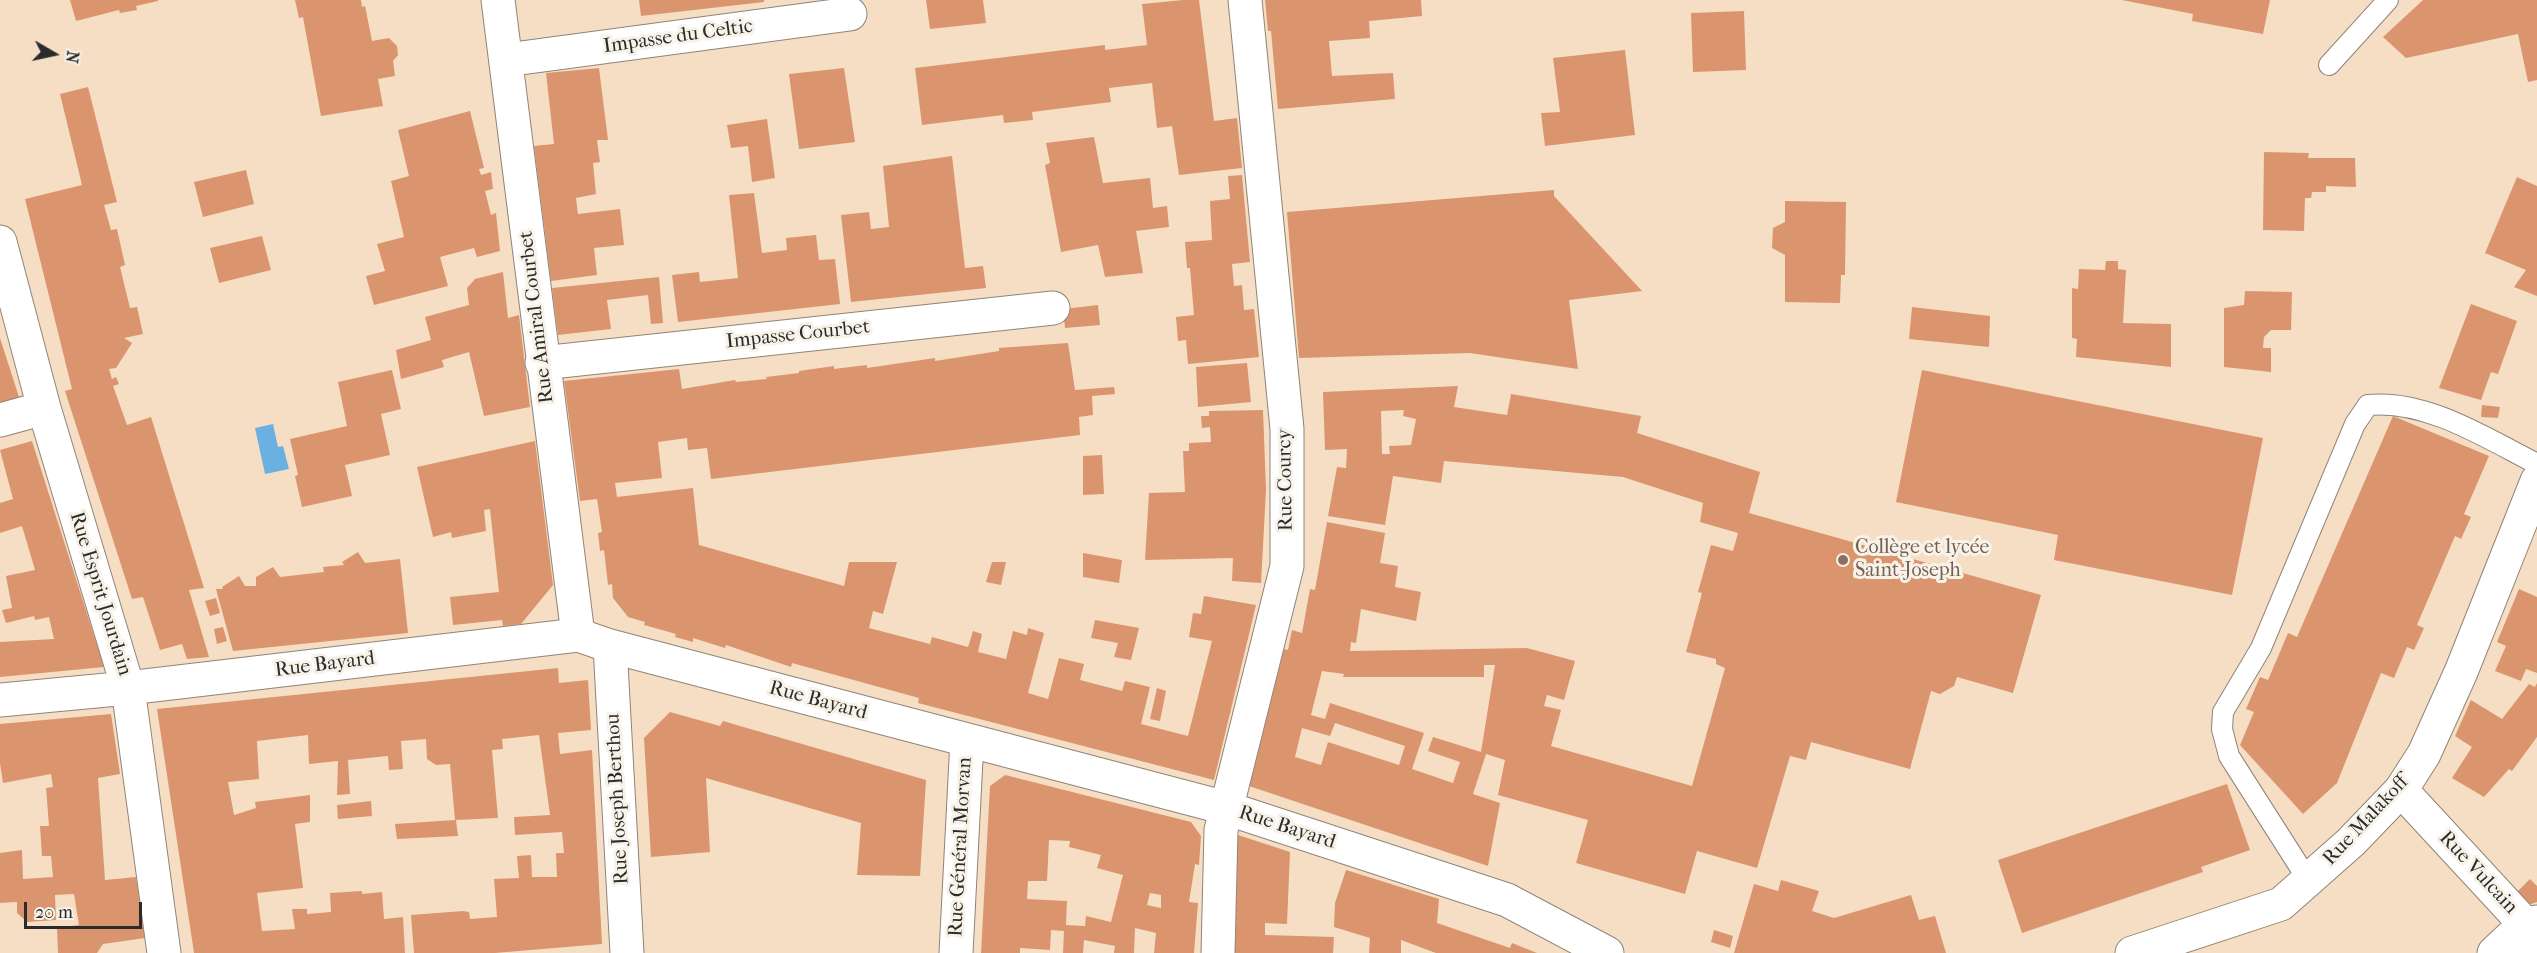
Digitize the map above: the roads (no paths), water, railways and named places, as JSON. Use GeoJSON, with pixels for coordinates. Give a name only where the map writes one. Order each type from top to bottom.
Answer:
{"type":"FeatureCollection","features":[{"type":"Feature","properties":{"kind":"street","name":"Rue Amiral Courbet"},"geometry":{"type":"LineString","coordinates":[[498,0],[578,635]]}},
{"type":"Feature","properties":{"kind":"street","name":"Rue Courcy"},"geometry":{"type":"LineString","coordinates":[[1218,953],[1221,830],[1287,566],[1287,429],[1245,0]]}},
{"type":"Feature","properties":{"kind":"street","name":"Impasse du Celtic"},"geometry":{"type":"LineString","coordinates":[[506,60],[850,14]]}},
{"type":"Feature","properties":{"kind":"street","name":"Rue Esprit Jourdain"},"geometry":{"type":"LineString","coordinates":[[0,242],[44,408],[128,688],[164,953]]}},
{"type":"Feature","properties":{"kind":"street","name":"Impasse Courbet"},"geometry":{"type":"LineString","coordinates":[[542,363],[1053,308]]}},
{"type":"Feature","properties":{"kind":"street"},"geometry":{"type":"LineString","coordinates":[[0,420],[44,408]]}},
{"type":"Feature","properties":{"kind":"street","name":"Rue Malakoff"},"geometry":{"type":"LineString","coordinates":[[2132,953],[2281,904],[2351,842],[2402,790],[2424,754],[2461,672],[2537,482]]}},
{"type":"Feature","properties":{"kind":"street","name":"Rue Bayard"},"geometry":{"type":"LineString","coordinates":[[0,700],[128,688],[578,635],[610,646],[1226,808],[1507,900],[1607,953]]}},
{"type":"Feature","properties":{"kind":"street","name":"Rue Joseph Berthou"},"geometry":{"type":"LineString","coordinates":[[610,646],[627,953]]}},
{"type":"Feature","properties":{"kind":"street","name":"Rue Général Morvan"},"geometry":{"type":"LineString","coordinates":[[956,953],[967,741]]}},
{"type":"Feature","properties":{"kind":"street","name":"Rue Vulcain"},"geometry":{"type":"LineString","coordinates":[[2402,790],[2528,928],[2494,953]]}},
{"type":"Feature","properties":{"kind":"lane"},"geometry":{"type":"LineString","coordinates":[[2329,65],[2388,0]]}},
{"type":"Feature","properties":{"kind":"lane"},"geometry":{"type":"LineString","coordinates":[[2308,880],[2229,756],[2222,729],[2223,712],[2261,648],[2355,424],[2368,405],[2388,403],[2428,410],[2537,464]]}},
{"type":"Feature","properties":{"kind":"water"},"geometry":{"type":"Polygon","coordinates":[[[273,424],[278,447],[283,446],[289,469],[265,474],[255,428],[273,424]]]}},
{"type":"Feature","properties":{"kind":"place","name":"Collège et lycée Saint-Joseph"},"geometry":{"type":"Point","coordinates":[1843,560]}}]}
